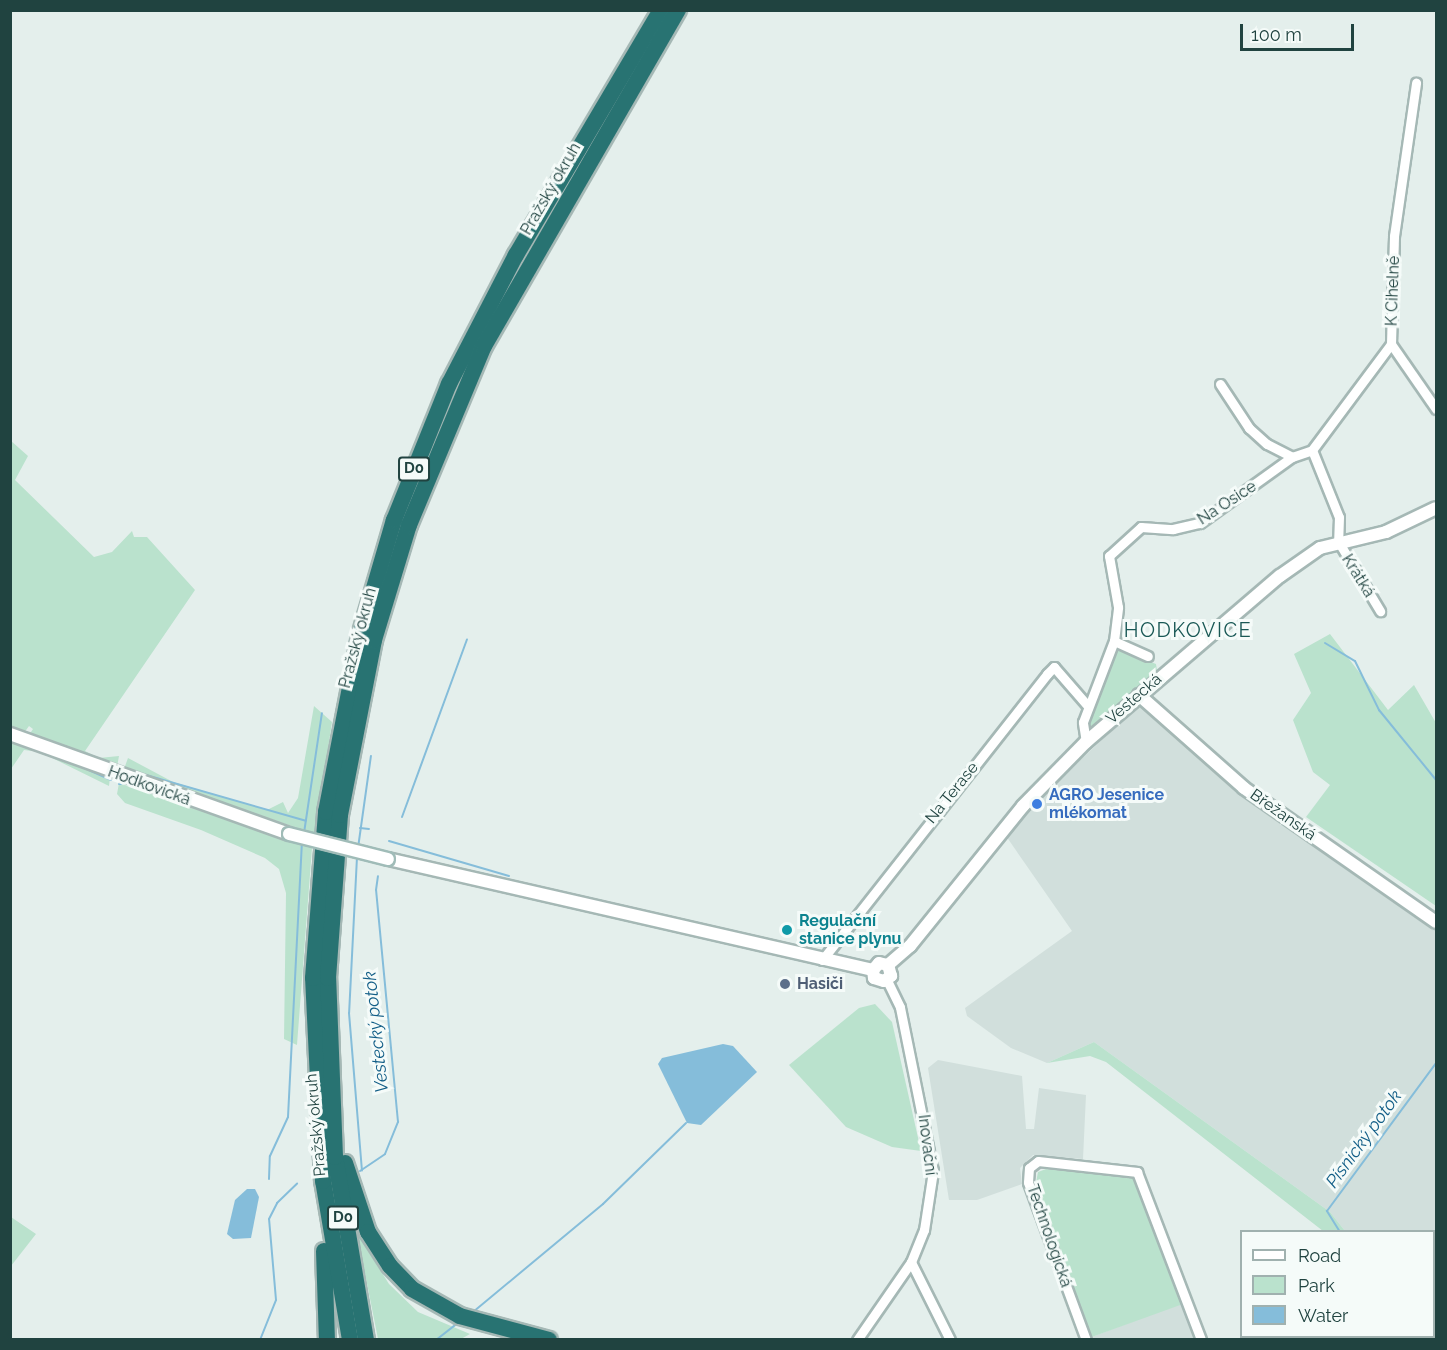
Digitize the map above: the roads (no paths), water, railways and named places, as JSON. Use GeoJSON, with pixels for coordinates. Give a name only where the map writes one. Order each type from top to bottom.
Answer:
{"type":"FeatureCollection","features":[{"type":"Feature","properties":{"kind":"highway","name":"Pražský okruh"},"geometry":{"type":"LineString","coordinates":[[350,1340],[323,1181],[314,1063],[315,922],[332,770],[360,636],[394,520],[449,384],[516,255],[661,10]]}},
{"type":"Feature","properties":{"kind":"highway","name":"Pražský okruh"},"geometry":{"type":"LineString","coordinates":[[366,1340],[343,1220],[330,1094],[329,948],[344,785],[374,640],[409,525],[447,425],[504,306],[678,10]]}},
{"type":"Feature","properties":{"kind":"highway"},"geometry":{"type":"LineString","coordinates":[[330,1094],[355,1200],[375,1244],[412,1289],[467,1319],[549,1340]]}},
{"type":"Feature","properties":{"kind":"highway"},"geometry":{"type":"LineString","coordinates":[[323,1181],[327,1340]]}},
{"type":"Feature","properties":{"kind":"street","name":"K Cihelně"},"geometry":{"type":"LineString","coordinates":[[1312,450],[1391,344],[1394,236],[1416,83]]}},
{"type":"Feature","properties":{"kind":"street"},"geometry":{"type":"LineString","coordinates":[[1391,344],[1437,409]]}},
{"type":"Feature","properties":{"kind":"street"},"geometry":{"type":"LineString","coordinates":[[1220,384],[1249,428],[1292,457]]}},
{"type":"Feature","properties":{"kind":"street"},"geometry":{"type":"LineString","coordinates":[[1312,450],[1340,517],[1338,541]]}},
{"type":"Feature","properties":{"kind":"street","name":"Na Osice"},"geometry":{"type":"LineString","coordinates":[[1086,742],[1083,722],[1087,705],[1114,641],[1118,607],[1108,556],[1127,535],[1141,526],[1173,529],[1200,523],[1292,457],[1312,450]]}},
{"type":"Feature","properties":{"kind":"street","name":"Vestecká"},"geometry":{"type":"LineString","coordinates":[[873,970],[879,963],[888,965],[909,946],[1023,806],[1086,742],[1304,557],[1338,541],[1386,532],[1437,508]]}},
{"type":"Feature","properties":{"kind":"street","name":"Krátká"},"geometry":{"type":"LineString","coordinates":[[1338,541],[1380,610]]}},
{"type":"Feature","properties":{"kind":"street","name":"Vestecká"},"geometry":{"type":"LineString","coordinates":[[1114,641],[1148,656]]}},
{"type":"Feature","properties":{"kind":"street","name":"Na Terase"},"geometry":{"type":"LineString","coordinates":[[822,960],[1054,667],[1087,705]]}},
{"type":"Feature","properties":{"kind":"street","name":"Břežanská"},"geometry":{"type":"LineString","coordinates":[[1139,695],[1244,788],[1437,922]]}},
{"type":"Feature","properties":{"kind":"street","name":"Hodkovická"},"geometry":{"type":"LineString","coordinates":[[10,734],[289,834],[388,859]]}},
{"type":"Feature","properties":{"kind":"street","name":"Vestecká"},"geometry":{"type":"LineString","coordinates":[[388,859],[768,948],[873,970]]}},
{"type":"Feature","properties":{"kind":"street"},"geometry":{"type":"LineString","coordinates":[[887,980],[891,973],[888,965]]}},
{"type":"Feature","properties":{"kind":"street","name":"Vestecká"},"geometry":{"type":"LineString","coordinates":[[873,970],[876,980],[887,980]]}},
{"type":"Feature","properties":{"kind":"street","name":"Inovační"},"geometry":{"type":"LineString","coordinates":[[857,1340],[911,1262],[924,1230],[933,1171],[900,1007],[887,980]]}},
{"type":"Feature","properties":{"kind":"street","name":"Technologická"},"geometry":{"type":"LineString","coordinates":[[1086,1340],[1028,1182],[1029,1168],[1038,1161],[1137,1172],[1201,1340]]}},
{"type":"Feature","properties":{"kind":"street"},"geometry":{"type":"LineString","coordinates":[[911,1262],[950,1340]]}},
{"type":"Feature","properties":{"kind":"water"},"geometry":{"type":"Polygon","coordinates":[[[723,1044],[733,1046],[757,1072],[701,1125],[687,1123],[658,1064],[662,1058],[723,1044]]]}},
{"type":"Feature","properties":{"kind":"water"},"geometry":{"type":"Polygon","coordinates":[[[247,1189],[255,1189],[259,1197],[251,1238],[233,1239],[227,1234],[235,1200],[247,1189]]]}},
{"type":"Feature","properties":{"kind":"waterway","name":"Vestecký potok"},"geometry":{"type":"LineString","coordinates":[[402,817],[467,639]]}},
{"type":"Feature","properties":{"kind":"waterway","name":"Písnický potok"},"geometry":{"type":"LineString","coordinates":[[1325,643],[1355,661],[1379,710],[1436,780]]}},
{"type":"Feature","properties":{"kind":"waterway"},"geometry":{"type":"LineString","coordinates":[[304,833],[322,713]]}},
{"type":"Feature","properties":{"kind":"waterway"},"geometry":{"type":"LineString","coordinates":[[10,727],[24,732]]}},
{"type":"Feature","properties":{"kind":"waterway"},"geometry":{"type":"LineString","coordinates":[[31,734],[45,740]]}},
{"type":"Feature","properties":{"kind":"waterway"},"geometry":{"type":"LineString","coordinates":[[358,848],[371,756]]}},
{"type":"Feature","properties":{"kind":"waterway"},"geometry":{"type":"LineString","coordinates":[[71,762],[111,780]]}},
{"type":"Feature","properties":{"kind":"waterway"},"geometry":{"type":"LineString","coordinates":[[125,769],[306,821]]}},
{"type":"Feature","properties":{"kind":"waterway"},"geometry":{"type":"LineString","coordinates":[[360,828],[369,829]]}},
{"type":"Feature","properties":{"kind":"waterway"},"geometry":{"type":"LineString","coordinates":[[389,841],[509,876]]}},
{"type":"Feature","properties":{"kind":"waterway"},"geometry":{"type":"LineString","coordinates":[[269,1179],[270,1156],[288,1117],[302,842]]}},
{"type":"Feature","properties":{"kind":"waterway"},"geometry":{"type":"LineString","coordinates":[[357,857],[349,1013],[362,1170]]}},
{"type":"Feature","properties":{"kind":"waterway","name":"Vestecký potok"},"geometry":{"type":"LineString","coordinates":[[360,1171],[385,1154],[398,1122],[376,890],[378,876]]}},
{"type":"Feature","properties":{"kind":"waterway","name":"Písnický potok"},"geometry":{"type":"LineString","coordinates":[[1339,1230],[1327,1211],[1436,1063]]}},
{"type":"Feature","properties":{"kind":"waterway"},"geometry":{"type":"LineString","coordinates":[[473,1312],[603,1204],[686,1123]]}},
{"type":"Feature","properties":{"kind":"waterway","name":"Vestecký potok"},"geometry":{"type":"LineString","coordinates":[[260,1340],[276,1300],[269,1219],[277,1203],[297,1184]]}},
{"type":"Feature","properties":{"kind":"waterway"},"geometry":{"type":"LineString","coordinates":[[436,1340],[459,1322]]}},
{"type":"Feature","properties":{"kind":"place","name":"AGRO Jesenice mlékomat"},"geometry":{"type":"Point","coordinates":[1037,804]}},
{"type":"Feature","properties":{"kind":"place","name":"Regulační stanice plynu"},"geometry":{"type":"Point","coordinates":[787,930]}},
{"type":"Feature","properties":{"kind":"place","name":"Hasiči"},"geometry":{"type":"Point","coordinates":[785,984]}},
{"type":"Feature","properties":{"kind":"district","name":"HODKOVICE"},"geometry":{"type":"Point","coordinates":[1188,630]}}]}
